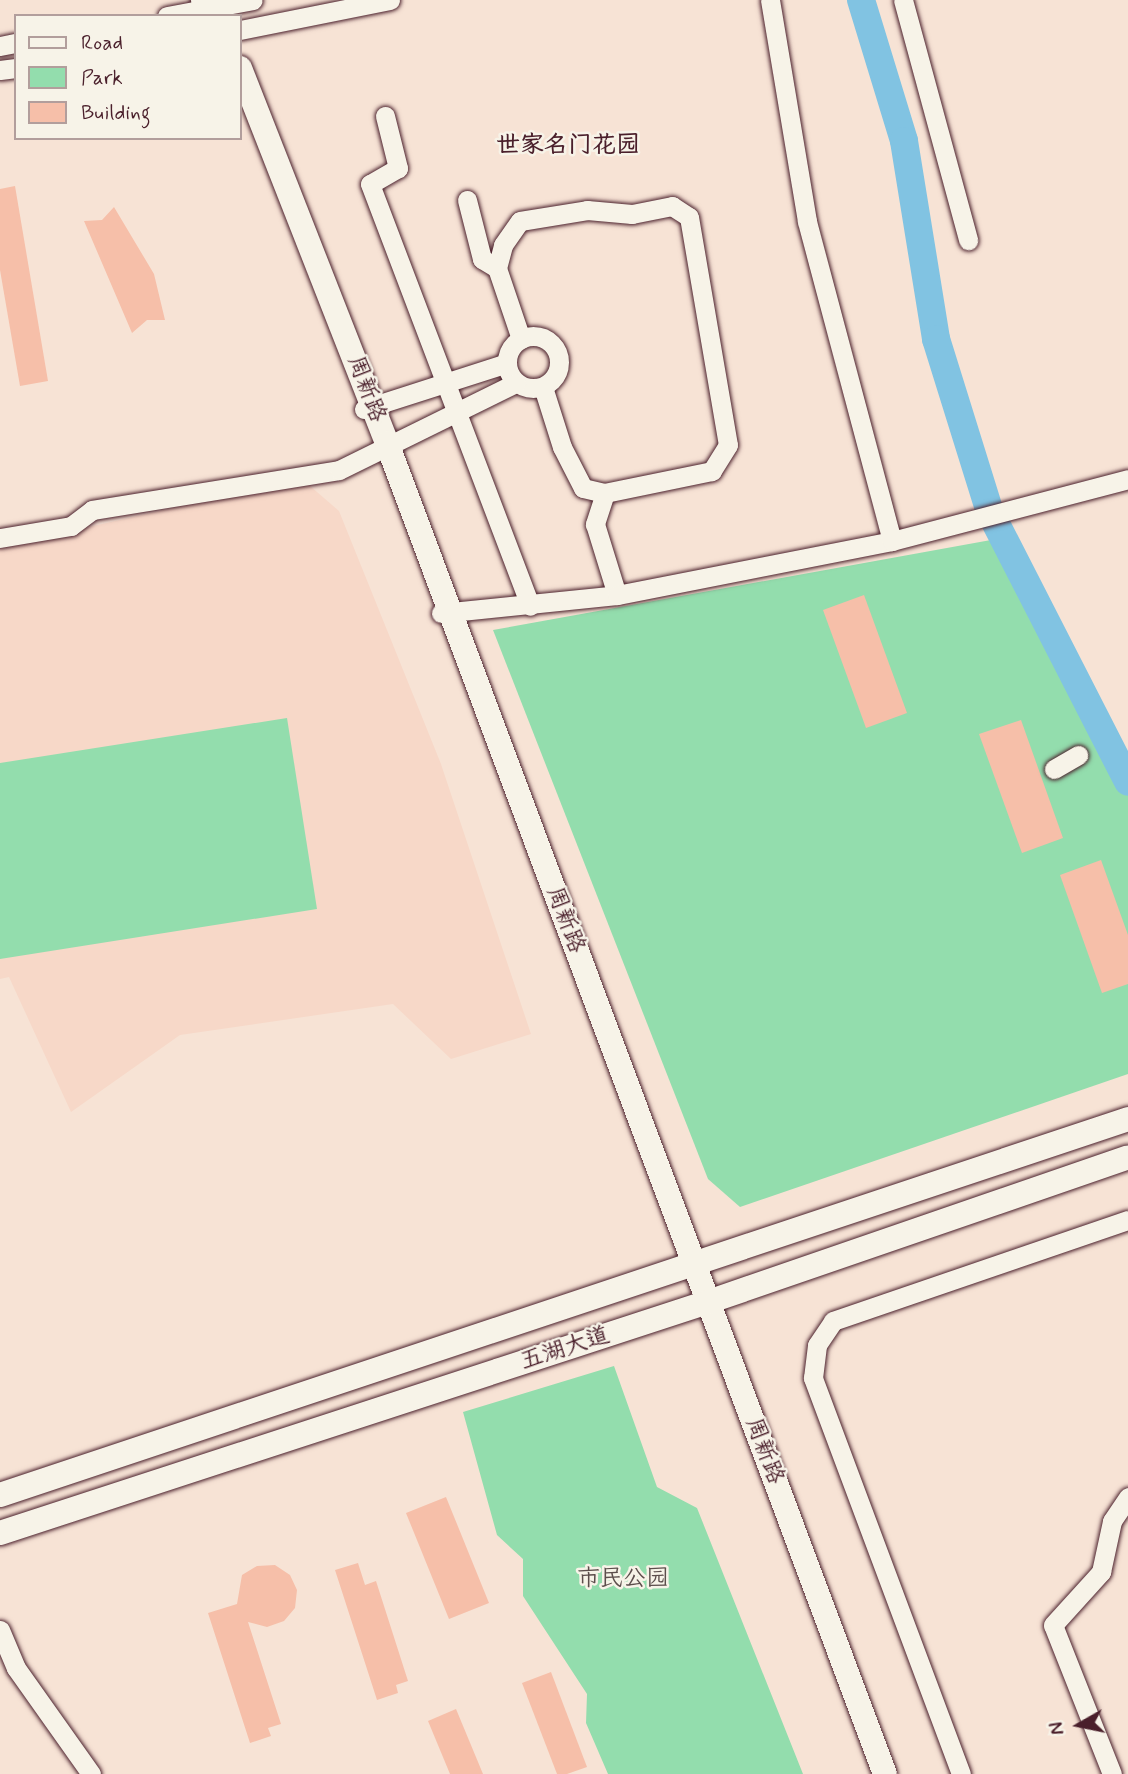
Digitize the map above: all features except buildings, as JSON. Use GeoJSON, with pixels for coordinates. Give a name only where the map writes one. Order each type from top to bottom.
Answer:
{"type":"FeatureCollection","features":[{"type":"Feature","properties":{"kind":"main road","name":"周新路"},"geometry":{"type":"LineString","coordinates":[[242,73],[368,407]]}},
{"type":"Feature","properties":{"kind":"main road","name":"周新路"},"geometry":{"type":"LineString","coordinates":[[242,96],[383,445],[690,1265],[874,1774]]}},
{"type":"Feature","properties":{"kind":"main road","name":"五湖大道"},"geometry":{"type":"LineString","coordinates":[[0,1495],[1128,1119]]}},
{"type":"Feature","properties":{"kind":"main road","name":"五湖大道"},"geometry":{"type":"LineString","coordinates":[[0,1533],[704,1304],[1128,1157]]}},
{"type":"Feature","properties":{"kind":"main road","name":"周新路"},"geometry":{"type":"LineString","coordinates":[[704,1304],[885,1774]]}},
{"type":"Feature","properties":{"kind":"street"},"geometry":{"type":"LineString","coordinates":[[178,14],[253,0]]}},
{"type":"Feature","properties":{"kind":"street"},"geometry":{"type":"LineString","coordinates":[[242,30],[390,0]]}},
{"type":"Feature","properties":{"kind":"street"},"geometry":{"type":"LineString","coordinates":[[770,0],[807,221],[892,541]]}},
{"type":"Feature","properties":{"kind":"street"},"geometry":{"type":"LineString","coordinates":[[903,0],[968,240]]}},
{"type":"Feature","properties":{"kind":"street"},"geometry":{"type":"LineString","coordinates":[[385,116],[398,168],[370,184],[530,606]]}},
{"type":"Feature","properties":{"kind":"street"},"geometry":{"type":"LineString","coordinates":[[467,200],[482,259],[497,268]]}},
{"type":"Feature","properties":{"kind":"street"},"geometry":{"type":"LineString","coordinates":[[521,339],[497,268],[503,245],[520,221],[587,210],[632,214],[672,206],[689,217],[728,445],[712,471],[605,494],[583,488],[562,447],[543,387]]}},
{"type":"Feature","properties":{"kind":"street"},"geometry":{"type":"LineString","coordinates":[[516,383],[507,363],[510,349],[521,339],[544,338],[558,355],[554,377],[543,387]]}},
{"type":"Feature","properties":{"kind":"street"},"geometry":{"type":"LineString","coordinates":[[368,407],[445,379],[507,363]]}},
{"type":"Feature","properties":{"kind":"street"},"geometry":{"type":"LineString","coordinates":[[0,538],[71,526],[92,510],[339,470],[383,445],[516,383],[543,387]]}},
{"type":"Feature","properties":{"kind":"street"},"geometry":{"type":"LineString","coordinates":[[445,612],[530,606],[617,595],[892,541],[1128,479]]}},
{"type":"Feature","properties":{"kind":"street"},"geometry":{"type":"LineString","coordinates":[[605,494],[596,524],[617,595]]}},
{"type":"Feature","properties":{"kind":"street"},"geometry":{"type":"LineString","coordinates":[[1054,769],[1078,755]]}},
{"type":"Feature","properties":{"kind":"street"},"geometry":{"type":"LineString","coordinates":[[961,1774],[813,1378],[817,1345],[833,1321],[1128,1220]]}},
{"type":"Feature","properties":{"kind":"street"},"geometry":{"type":"LineString","coordinates":[[1112,1774],[1053,1625],[1101,1572],[1112,1521],[1128,1497]]}},
{"type":"Feature","properties":{"kind":"street"},"geometry":{"type":"LineString","coordinates":[[0,1630],[16,1668],[91,1774]]}},
{"type":"Feature","properties":{"kind":"street"},"geometry":{"type":"LineString","coordinates":[[0,1652],[14,1684],[75,1774]]}},
{"type":"Feature","properties":{"kind":"shaded area"},"geometry":{"type":"Polygon","coordinates":[[[302,479],[339,511],[441,764],[531,1034],[451,1059],[393,1004],[180,1035],[71,1112],[9,977],[0,979],[0,547],[302,479]]]}},
{"type":"Feature","properties":{"kind":"green space"},"geometry":{"type":"Polygon","coordinates":[[[1002,538],[1128,779],[1128,1074],[740,1207],[708,1179],[493,630],[1002,538]]]}},
{"type":"Feature","properties":{"kind":"green space"},"geometry":{"type":"Polygon","coordinates":[[[287,718],[317,909],[0,959],[0,763],[287,718]]]}},
{"type":"Feature","properties":{"kind":"green space","name":"市民公园"},"geometry":{"type":"Polygon","coordinates":[[[614,1366],[657,1487],[697,1508],[803,1774],[608,1774],[586,1723],[587,1694],[523,1596],[523,1559],[497,1535],[463,1412],[614,1366]]]}},
{"type":"Feature","properties":{"kind":"waterway"},"geometry":{"type":"LineString","coordinates":[[861,0],[904,141],[936,339],[990,512],[1128,782]]}},
{"type":"Feature","properties":{"kind":"district","name":"世家名门花园"},"geometry":{"type":"Point","coordinates":[568,146]}}]}
